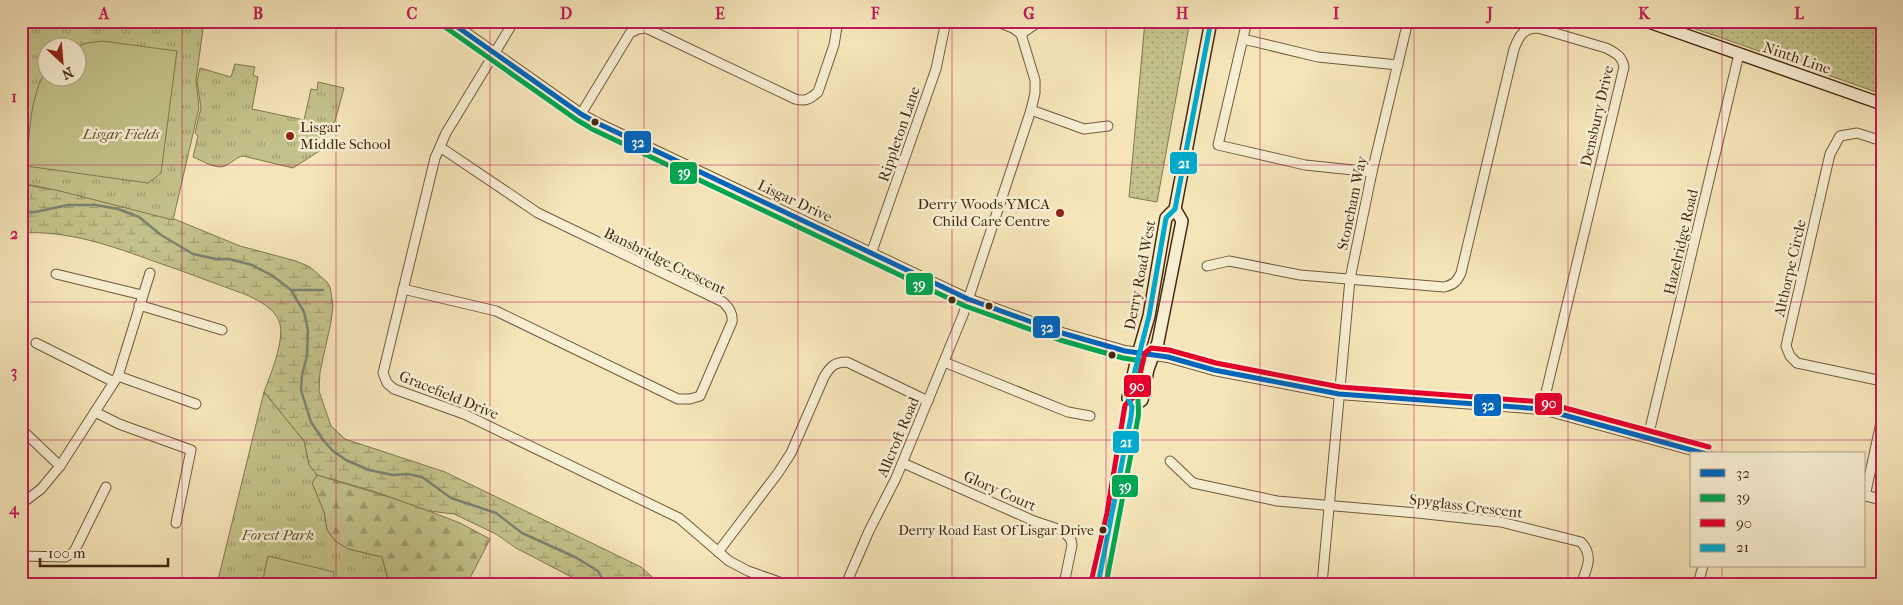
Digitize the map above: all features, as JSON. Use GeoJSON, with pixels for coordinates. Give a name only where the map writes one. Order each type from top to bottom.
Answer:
{"type":"FeatureCollection","features":[{"type":"Feature","properties":{"kind":"main road","name":"Derry Road West"},"geometry":{"type":"LineString","coordinates":[[1098,584],[1114,514],[1132,407],[1128,398],[1149,316],[1166,218],[1175,209],[1211,21]]}},
{"type":"Feature","properties":{"kind":"main road","name":"Ninth Line"},"geometry":{"type":"LineString","coordinates":[[1646,21],[1882,104]]}},
{"type":"Feature","properties":{"kind":"main road","name":"Derry Road West"},"geometry":{"type":"LineString","coordinates":[[1132,407],[1142,400],[1148,369],[1158,342],[1182,221],[1175,209]]}},
{"type":"Feature","properties":{"kind":"street","name":"Lisgar Drive"},"geometry":{"type":"LineString","coordinates":[[449,21],[581,114],[968,300],[1045,327],[1138,354],[1168,358],[1214,370],[1339,394],[1542,409],[1700,452]]}},
{"type":"Feature","properties":{"kind":"street","name":"Gracefield Drive"},"geometry":{"type":"LineString","coordinates":[[514,21],[446,133],[440,147],[432,170],[403,289],[383,373],[384,378],[389,386],[402,393],[464,414],[680,518],[729,561],[748,571],[785,584]]}},
{"type":"Feature","properties":{"kind":"street"},"geometry":{"type":"LineString","coordinates":[[581,114],[630,33],[646,28],[795,100],[803,101],[812,98],[818,92],[834,45],[838,21]]}},
{"type":"Feature","properties":{"kind":"street","name":"Rippleton Lane"},"geometry":{"type":"LineString","coordinates":[[871,254],[936,69],[946,21]]}},
{"type":"Feature","properties":{"kind":"street"},"geometry":{"type":"LineString","coordinates":[[995,21],[1014,28],[1021,34],[1040,21]]}},
{"type":"Feature","properties":{"kind":"street"},"geometry":{"type":"LineString","coordinates":[[1247,21],[1218,145],[1305,165],[1372,172]]}},
{"type":"Feature","properties":{"kind":"street","name":"Stoneham Way"},"geometry":{"type":"LineString","coordinates":[[1322,584],[1350,279],[1372,172],[1408,21]]}},
{"type":"Feature","properties":{"kind":"street","name":"Densbury Drive"},"geometry":{"type":"LineString","coordinates":[[1350,279],[1444,287],[1458,281],[1462,273],[1514,49],[1522,32],[1538,28],[1606,48],[1616,53],[1623,59],[1624,67],[1542,409]]}},
{"type":"Feature","properties":{"kind":"street","name":"Allcroft Road"},"geometry":{"type":"LineString","coordinates":[[846,584],[902,462],[944,362],[968,300],[1032,110],[1035,80],[1021,34]]}},
{"type":"Feature","properties":{"kind":"street"},"geometry":{"type":"LineString","coordinates":[[1243,39],[1318,58],[1398,65]]}},
{"type":"Feature","properties":{"kind":"street","name":"Hazelridge Road"},"geometry":{"type":"LineString","coordinates":[[1648,437],[1739,54]]}},
{"type":"Feature","properties":{"kind":"street"},"geometry":{"type":"LineString","coordinates":[[1032,110],[1084,129],[1108,126]]}},
{"type":"Feature","properties":{"kind":"street","name":"Althorpe Circle"},"geometry":{"type":"LineString","coordinates":[[1882,142],[1857,133],[1840,136],[1833,146],[1786,346],[1790,356],[1797,363],[1882,381]]}},
{"type":"Feature","properties":{"kind":"street","name":"Bansbridge Crescent"},"geometry":{"type":"LineString","coordinates":[[403,289],[496,311],[678,399],[690,399],[700,396],[732,322],[729,308],[723,302],[538,213],[440,147]]}},
{"type":"Feature","properties":{"kind":"street"},"geometry":{"type":"LineString","coordinates":[[1207,266],[1230,261],[1300,274],[1350,279]]}},
{"type":"Feature","properties":{"kind":"street"},"geometry":{"type":"LineString","coordinates":[[21,504],[40,489],[60,466],[116,379],[150,273]]}},
{"type":"Feature","properties":{"kind":"street"},"geometry":{"type":"LineString","coordinates":[[56,274],[142,295]]}},
{"type":"Feature","properties":{"kind":"street"},"geometry":{"type":"LineString","coordinates":[[139,305],[222,330]]}},
{"type":"Feature","properties":{"kind":"street"},"geometry":{"type":"LineString","coordinates":[[36,344],[116,379],[196,404]]}},
{"type":"Feature","properties":{"kind":"street"},"geometry":{"type":"LineString","coordinates":[[718,552],[791,453],[830,367],[838,362],[847,362],[928,401]]}},
{"type":"Feature","properties":{"kind":"street"},"geometry":{"type":"LineString","coordinates":[[944,362],[1068,412],[1090,416]]}},
{"type":"Feature","properties":{"kind":"street"},"geometry":{"type":"LineString","coordinates":[[95,412],[119,424],[191,450],[176,523]]}},
{"type":"Feature","properties":{"kind":"street"},"geometry":{"type":"LineString","coordinates":[[1866,491],[1882,418]]}},
{"type":"Feature","properties":{"kind":"street"},"geometry":{"type":"LineString","coordinates":[[21,429],[60,466]]}},
{"type":"Feature","properties":{"kind":"street"},"geometry":{"type":"LineString","coordinates":[[1170,461],[1193,483],[1277,501],[1330,506]]}},
{"type":"Feature","properties":{"kind":"street","name":"Glory Court"},"geometry":{"type":"LineString","coordinates":[[902,462],[1034,521],[1064,531],[1071,540],[1072,546],[1064,584]]}},
{"type":"Feature","properties":{"kind":"street"},"geometry":{"type":"LineString","coordinates":[[21,556],[70,556],[74,552],[106,487]]}},
{"type":"Feature","properties":{"kind":"street"},"geometry":{"type":"LineString","coordinates":[[1866,496],[1882,500]]}},
{"type":"Feature","properties":{"kind":"street","name":"Spyglass Crescent"},"geometry":{"type":"LineString","coordinates":[[1330,506],[1501,522],[1581,542],[1586,548],[1589,563],[1581,584]]}},
{"type":"Feature","properties":{"kind":"street"},"geometry":{"type":"LineString","coordinates":[[1698,584],[1702,568]]}},
{"type":"Feature","properties":{"kind":"green space","name":"Lisgar Fields"},"geometry":{"type":"Polygon","coordinates":[[[21,21],[201,21],[203,29],[196,80],[199,108],[173,220],[21,183],[21,21]]]}},
{"type":"Feature","properties":{"kind":"green space"},"geometry":{"type":"Polygon","coordinates":[[[1145,21],[1190,21],[1157,202],[1129,197],[1145,21]]]}},
{"type":"Feature","properties":{"kind":"green space"},"geometry":{"type":"Polygon","coordinates":[[[1673,21],[1882,21],[1882,94],[1673,21]]]}},
{"type":"Feature","properties":{"kind":"green space"},"geometry":{"type":"Polygon","coordinates":[[[102,41],[177,51],[161,173],[148,183],[26,166],[34,103],[38,88],[88,88],[88,43],[102,41]]]}},
{"type":"Feature","properties":{"kind":"green space"},"geometry":{"type":"Polygon","coordinates":[[[235,64],[255,67],[253,75],[258,77],[252,109],[304,120],[311,89],[317,90],[318,82],[344,88],[335,121],[329,128],[321,150],[293,168],[243,156],[225,166],[217,167],[193,157],[198,136],[195,133],[201,108],[197,81],[200,68],[231,77],[235,64]]]}},
{"type":"Feature","properties":{"kind":"green space"},"geometry":{"type":"Polygon","coordinates":[[[21,184],[162,214],[240,246],[296,261],[310,267],[327,282],[330,287],[333,305],[320,372],[319,391],[331,426],[345,439],[445,472],[641,567],[660,584],[585,584],[516,548],[496,534],[454,514],[429,511],[373,491],[317,475],[309,465],[304,441],[264,392],[279,347],[281,329],[274,312],[266,305],[247,295],[123,250],[90,240],[56,234],[21,233],[21,184]]]}},
{"type":"Feature","properties":{"kind":"green space","name":"Forest Park"},"geometry":{"type":"Polygon","coordinates":[[[264,392],[304,441],[309,465],[317,475],[312,483],[324,512],[327,530],[335,541],[348,549],[382,557],[389,584],[217,584],[264,392]]]}},
{"type":"Feature","properties":{"kind":"green space"},"geometry":{"type":"Polygon","coordinates":[[[317,475],[405,502],[460,523],[490,539],[467,584],[389,584],[382,557],[348,549],[335,541],[327,530],[324,512],[312,483],[317,475]]]}},
{"type":"Feature","properties":{"kind":"green space"},"geometry":{"type":"Polygon","coordinates":[[[268,556],[334,572],[332,584],[262,584],[268,556]]]}},
{"type":"Feature","properties":{"kind":"waterway"},"geometry":{"type":"LineString","coordinates":[[21,212],[35,212],[68,205],[96,205],[118,209],[139,217],[161,235],[193,254],[216,259],[229,259],[252,265],[273,276],[291,290],[304,312],[308,330],[307,356],[302,375],[301,390],[311,422],[333,451],[346,460],[369,470],[393,475],[408,474],[422,477],[451,498],[496,513],[522,533],[575,557],[598,571],[604,582],[612,584]]}},
{"type":"Feature","properties":{"kind":"waterway"},"geometry":{"type":"LineString","coordinates":[[292,290],[323,290]]}},
{"type":"Feature","properties":{"kind":"transit line","name":"32"},"geometry":{"type":"LineString","coordinates":[[449,21],[581,114],[597,123],[968,299],[1062,333],[1125,351],[1168,357],[1214,370],[1339,394],[1542,409],[1699,452]]}},
{"type":"Feature","properties":{"kind":"transit line","name":"21"},"geometry":{"type":"LineString","coordinates":[[1098,584],[1131,417],[1132,407],[1128,398],[1149,316],[1166,218],[1175,209],[1211,21]]}},
{"type":"Feature","properties":{"kind":"transit line","name":"39"},"geometry":{"type":"LineString","coordinates":[[445,27],[594,130],[965,306],[1060,340],[1123,358],[1142,361],[1135,396],[1128,401]]}},
{"type":"Feature","properties":{"kind":"transit line","name":"90"},"geometry":{"type":"LineString","coordinates":[[1091,582],[1107,513],[1125,405],[1135,396],[1145,353],[1151,348],[1169,350],[1216,363],[1340,387],[1543,402],[1709,447]]}},
{"type":"Feature","properties":{"kind":"transit line","name":"39"},"geometry":{"type":"LineString","coordinates":[[1106,584],[1138,418],[1139,387]]}},
{"type":"Feature","properties":{"kind":"place","name":"Lisgar Middle School"},"geometry":{"type":"Point","coordinates":[290,136]}},
{"type":"Feature","properties":{"kind":"place","name":"Derry Woods YMCA Child Care Centre"},"geometry":{"type":"Point","coordinates":[1060,213]}},
{"type":"Feature","properties":{"kind":"place","name":"Derry Road East Of Lisgar Drive"},"geometry":{"type":"Point","coordinates":[1103,530]}}]}
